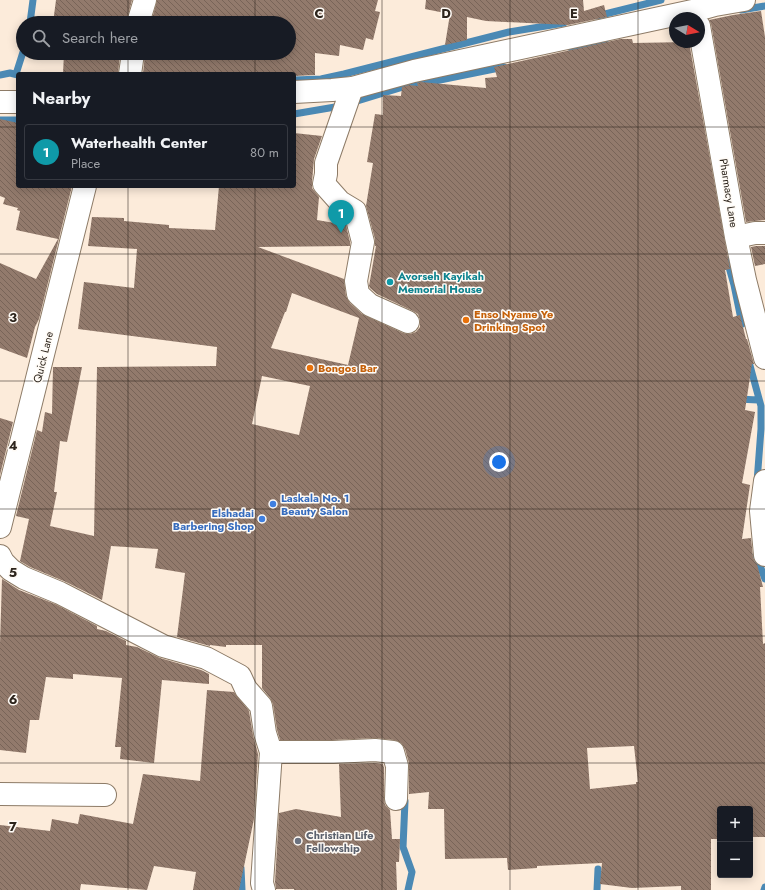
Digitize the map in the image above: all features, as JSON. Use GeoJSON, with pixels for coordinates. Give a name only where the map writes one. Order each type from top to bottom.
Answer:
{"type":"FeatureCollection","features":[{"type":"Feature","properties":{"kind":"street"},"geometry":{"type":"LineString","coordinates":[[140,16],[145,0]]}},
{"type":"Feature","properties":{"kind":"street"},"geometry":{"type":"LineString","coordinates":[[705,12],[744,0]]}},
{"type":"Feature","properties":{"kind":"street","name":"Pharmacy Lane"},"geometry":{"type":"LineString","coordinates":[[705,12],[707,73],[736,237],[745,280],[765,358]]}},
{"type":"Feature","properties":{"kind":"street"},"geometry":{"type":"LineString","coordinates":[[296,92],[352,88],[414,72],[669,19]]}},
{"type":"Feature","properties":{"kind":"street"},"geometry":{"type":"LineString","coordinates":[[130,72],[132,60]]}},
{"type":"Feature","properties":{"kind":"street"},"geometry":{"type":"LineString","coordinates":[[352,88],[326,163],[324,184],[340,202],[355,211],[363,242],[356,281],[358,294],[370,305],[408,322]]}},
{"type":"Feature","properties":{"kind":"street"},"geometry":{"type":"LineString","coordinates":[[0,102],[16,102]]}},
{"type":"Feature","properties":{"kind":"street","name":"Quick Lane"},"geometry":{"type":"LineString","coordinates":[[0,527],[85,188]]}},
{"type":"Feature","properties":{"kind":"street"},"geometry":{"type":"LineString","coordinates":[[736,237],[755,233],[765,233]]}},
{"type":"Feature","properties":{"kind":"street"},"geometry":{"type":"LineString","coordinates":[[765,481],[761,511],[765,555]]}},
{"type":"Feature","properties":{"kind":"street"},"geometry":{"type":"LineString","coordinates":[[0,556],[10,570],[24,578],[60,593],[163,646],[206,658],[240,676],[246,689],[261,706],[265,733],[271,752],[262,883],[264,890]]}},
{"type":"Feature","properties":{"kind":"street"},"geometry":{"type":"LineString","coordinates":[[271,752],[333,752],[374,750],[393,752],[397,766],[396,799]]}},
{"type":"Feature","properties":{"kind":"street"},"geometry":{"type":"LineString","coordinates":[[0,794],[105,794]]}},
{"type":"Feature","properties":{"kind":"building"},"geometry":{"type":"Polygon","coordinates":[[[56,0],[132,0],[128,16],[54,16],[56,0]]]}},
{"type":"Feature","properties":{"kind":"building"},"geometry":{"type":"Polygon","coordinates":[[[157,0],[378,0],[375,11],[380,12],[373,40],[366,38],[363,50],[340,45],[339,56],[315,53],[315,75],[296,76],[296,72],[143,72],[144,60],[296,60],[296,16],[153,16],[157,0]]]}},
{"type":"Feature","properties":{"kind":"building"},"geometry":{"type":"Polygon","coordinates":[[[426,0],[583,0],[584,11],[604,5],[607,17],[568,25],[486,21],[467,17],[467,40],[445,45],[450,14],[425,9],[426,0]]]}},
{"type":"Feature","properties":{"kind":"building"},"geometry":{"type":"Polygon","coordinates":[[[761,11],[765,37],[765,220],[746,222],[711,24],[709,20],[761,11]]]}},
{"type":"Feature","properties":{"kind":"building"},"geometry":{"type":"Polygon","coordinates":[[[620,39],[632,39],[633,43],[669,42],[669,48],[690,48],[730,269],[725,270],[733,317],[740,315],[754,364],[752,364],[745,410],[755,412],[742,483],[750,485],[742,539],[751,538],[753,557],[757,564],[763,587],[760,587],[763,644],[765,643],[765,837],[753,837],[753,806],[717,806],[717,839],[711,839],[711,890],[681,890],[681,886],[632,888],[600,884],[602,863],[537,866],[537,868],[508,870],[507,858],[445,859],[444,809],[428,809],[429,792],[409,794],[409,763],[405,749],[401,743],[394,740],[375,738],[280,740],[273,704],[262,688],[262,645],[226,645],[226,647],[210,646],[177,637],[185,573],[155,568],[158,549],[111,546],[102,600],[20,561],[29,519],[16,516],[37,430],[42,432],[45,412],[52,414],[53,367],[82,367],[67,442],[60,441],[54,492],[57,492],[50,526],[94,536],[97,367],[216,366],[217,347],[78,329],[84,282],[134,288],[137,249],[88,246],[92,217],[124,218],[124,221],[169,225],[169,228],[215,230],[219,188],[296,188],[296,133],[322,136],[314,159],[312,182],[312,188],[319,197],[317,220],[346,225],[350,246],[258,247],[344,279],[346,296],[350,303],[362,314],[403,333],[410,334],[416,332],[420,327],[418,314],[377,294],[369,286],[376,246],[366,206],[373,163],[367,162],[375,114],[383,115],[383,95],[401,96],[402,87],[409,85],[418,86],[417,83],[421,82],[486,88],[485,78],[497,77],[494,67],[620,39]],[[292,293],[271,348],[348,365],[359,318],[292,293]],[[262,376],[252,424],[299,435],[310,386],[262,376]],[[634,746],[587,748],[590,789],[636,784],[636,782],[638,782],[634,746]]]}},
{"type":"Feature","properties":{"kind":"building"},"geometry":{"type":"Polygon","coordinates":[[[64,60],[119,60],[118,72],[63,72],[64,60]]]}},
{"type":"Feature","properties":{"kind":"building"},"geometry":{"type":"Polygon","coordinates":[[[0,119],[16,123],[16,188],[72,188],[39,319],[35,327],[27,358],[0,348],[0,263],[36,279],[58,239],[16,230],[20,211],[17,210],[18,208],[3,204],[5,198],[0,196],[0,119]]]}},
{"type":"Feature","properties":{"kind":"building"},"geometry":{"type":"Polygon","coordinates":[[[765,246],[765,264],[755,266],[751,247],[765,246]]]}},
{"type":"Feature","properties":{"kind":"building"},"geometry":{"type":"Polygon","coordinates":[[[0,418],[13,422],[0,475],[0,418]]]}},
{"type":"Feature","properties":{"kind":"building"},"geometry":{"type":"Polygon","coordinates":[[[2,579],[19,590],[55,604],[97,626],[97,629],[106,631],[126,641],[126,645],[137,647],[160,658],[201,670],[209,674],[209,684],[162,680],[154,763],[120,759],[121,747],[115,747],[122,678],[73,674],[73,679],[46,677],[39,720],[30,720],[26,753],[0,750],[0,644],[2,579]]]}},
{"type":"Feature","properties":{"kind":"building"},"geometry":{"type":"Polygon","coordinates":[[[207,690],[234,692],[249,711],[258,754],[254,819],[239,890],[193,890],[196,872],[154,866],[147,890],[81,884],[80,890],[0,890],[0,825],[50,831],[52,819],[78,824],[80,814],[133,824],[143,774],[200,781],[207,690]]]}},
{"type":"Feature","properties":{"kind":"building"},"geometry":{"type":"Polygon","coordinates":[[[339,764],[383,764],[384,768],[384,799],[385,805],[390,810],[392,839],[400,839],[399,862],[396,862],[397,890],[276,889],[275,882],[279,813],[296,809],[341,817],[339,764]]]}},
{"type":"Feature","properties":{"kind":"waterway"},"geometry":{"type":"LineString","coordinates":[[31,16],[33,0]]}},
{"type":"Feature","properties":{"kind":"waterway"},"geometry":{"type":"LineString","coordinates":[[597,16],[661,0]]}},
{"type":"Feature","properties":{"kind":"waterway"},"geometry":{"type":"LineString","coordinates":[[741,10],[765,6]]}},
{"type":"Feature","properties":{"kind":"waterway"},"geometry":{"type":"LineString","coordinates":[[296,80],[321,79],[509,32],[564,23]]}},
{"type":"Feature","properties":{"kind":"waterway"},"geometry":{"type":"LineString","coordinates":[[572,50],[605,41]]}},
{"type":"Feature","properties":{"kind":"waterway"},"geometry":{"type":"LineString","coordinates":[[17,72],[20,60]]}},
{"type":"Feature","properties":{"kind":"waterway"},"geometry":{"type":"LineString","coordinates":[[296,114],[341,106],[413,84],[504,67]]}},
{"type":"Feature","properties":{"kind":"waterway"},"geometry":{"type":"LineString","coordinates":[[0,75],[10,73],[16,74]]}},
{"type":"Feature","properties":{"kind":"waterway"},"geometry":{"type":"LineString","coordinates":[[0,120],[16,120]]}},
{"type":"Feature","properties":{"kind":"waterway"},"geometry":{"type":"LineString","coordinates":[[727,260],[742,324]]}},
{"type":"Feature","properties":{"kind":"waterway"},"geometry":{"type":"LineString","coordinates":[[749,362],[761,406],[761,429],[757,482]]}},
{"type":"Feature","properties":{"kind":"waterway"},"geometry":{"type":"LineString","coordinates":[[738,399],[758,400]]}},
{"type":"Feature","properties":{"kind":"waterway"},"geometry":{"type":"LineString","coordinates":[[756,555],[765,579]]}},
{"type":"Feature","properties":{"kind":"waterway"},"geometry":{"type":"LineString","coordinates":[[405,801],[403,847],[412,872],[408,890]]}},
{"type":"Feature","properties":{"kind":"waterway"},"geometry":{"type":"LineString","coordinates":[[241,868],[242,890]]}},
{"type":"Feature","properties":{"kind":"waterway"},"geometry":{"type":"LineString","coordinates":[[597,890],[598,869]]}},
{"type":"Feature","properties":{"kind":"place","name":"Waterhealth Center"},"geometry":{"type":"Point","coordinates":[341,233]}},
{"type":"Feature","properties":{"kind":"place","name":"Avorseh Kayikah Memorial House"},"geometry":{"type":"Point","coordinates":[390,282]}},
{"type":"Feature","properties":{"kind":"place","name":"Enso Nyame Ye Drinking Spot"},"geometry":{"type":"Point","coordinates":[466,320]}},
{"type":"Feature","properties":{"kind":"place","name":"Bongos Bar"},"geometry":{"type":"Point","coordinates":[310,368]}},
{"type":"Feature","properties":{"kind":"place","name":"Laskala No. 1 Beauty Salon"},"geometry":{"type":"Point","coordinates":[273,504]}},
{"type":"Feature","properties":{"kind":"place","name":"Elshadai Barbering Shop"},"geometry":{"type":"Point","coordinates":[262,519]}},
{"type":"Feature","properties":{"kind":"place","name":"Christian Life Fellowship"},"geometry":{"type":"Point","coordinates":[298,841]}}]}
